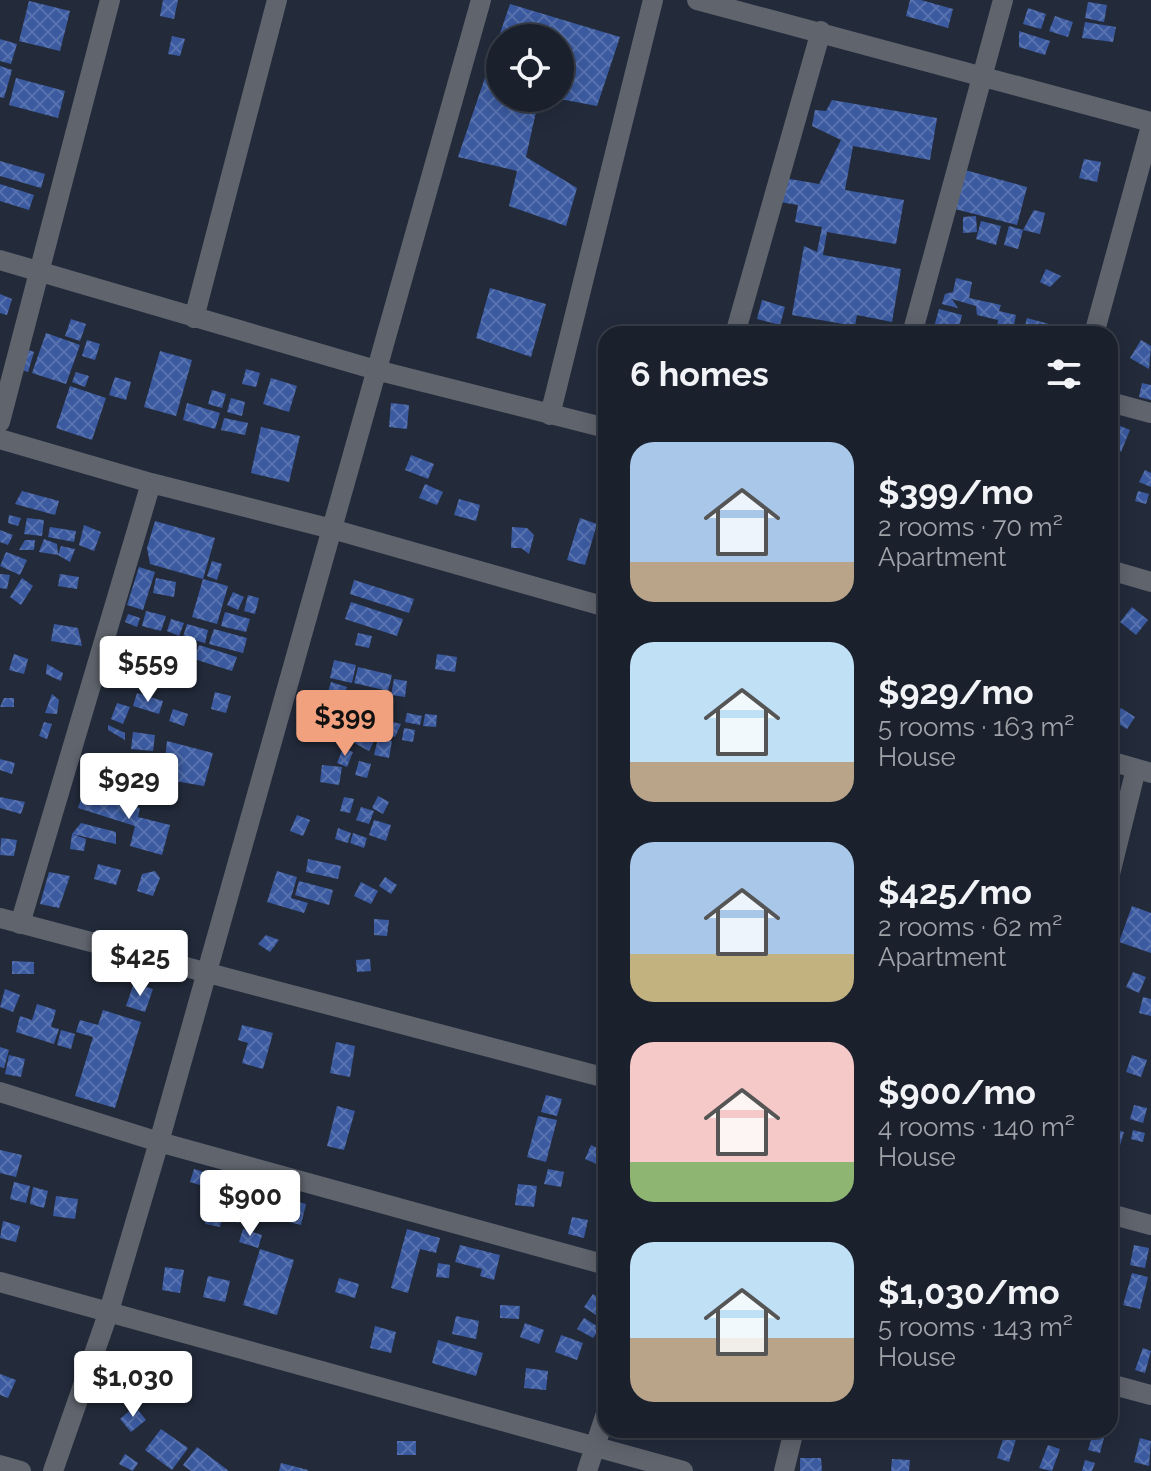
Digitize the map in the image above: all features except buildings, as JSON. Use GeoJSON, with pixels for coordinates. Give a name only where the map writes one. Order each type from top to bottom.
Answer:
{"type":"FeatureCollection","features":[{"type":"Feature","properties":{"kind":"street"},"geometry":{"type":"LineString","coordinates":[[0,422],[110,0]]}},
{"type":"Feature","properties":{"kind":"street"},"geometry":{"type":"LineString","coordinates":[[194,318],[277,0]]}},
{"type":"Feature","properties":{"kind":"street"},"geometry":{"type":"LineString","coordinates":[[53,1471],[109,1311],[159,1142],[481,0]]}},
{"type":"Feature","properties":{"kind":"street"},"geometry":{"type":"LineString","coordinates":[[550,415],[653,0]]}},
{"type":"Feature","properties":{"kind":"street"},"geometry":{"type":"LineString","coordinates":[[697,0],[821,31],[1151,124],[1096,326]]}},
{"type":"Feature","properties":{"kind":"street"},"geometry":{"type":"LineString","coordinates":[[914,326],[1003,0]]}},
{"type":"Feature","properties":{"kind":"street"},"geometry":{"type":"LineString","coordinates":[[737,326],[821,31]]}},
{"type":"Feature","properties":{"kind":"street"},"geometry":{"type":"LineString","coordinates":[[0,260],[376,370],[598,426]]}},
{"type":"Feature","properties":{"kind":"street"},"geometry":{"type":"LineString","coordinates":[[1118,404],[1151,413]]}},
{"type":"Feature","properties":{"kind":"street"},"geometry":{"type":"LineString","coordinates":[[0,439],[598,605]]}},
{"type":"Feature","properties":{"kind":"street"},"geometry":{"type":"LineString","coordinates":[[20,924],[151,483]]}},
{"type":"Feature","properties":{"kind":"street"},"geometry":{"type":"LineString","coordinates":[[1118,572],[1151,582]]}},
{"type":"Feature","properties":{"kind":"street"},"geometry":{"type":"LineString","coordinates":[[1118,763],[1144,771],[1118,850]]}},
{"type":"Feature","properties":{"kind":"street"},"geometry":{"type":"LineString","coordinates":[[0,918],[598,1076]]}},
{"type":"Feature","properties":{"kind":"street"},"geometry":{"type":"LineString","coordinates":[[0,1092],[159,1142],[598,1263]]}},
{"type":"Feature","properties":{"kind":"street"},"geometry":{"type":"LineString","coordinates":[[1118,1216],[1151,1225]]}},
{"type":"Feature","properties":{"kind":"street"},"geometry":{"type":"LineString","coordinates":[[0,1282],[683,1471]]}},
{"type":"Feature","properties":{"kind":"street"},"geometry":{"type":"LineString","coordinates":[[1118,1386],[1151,1395]]}},
{"type":"Feature","properties":{"kind":"street"},"geometry":{"type":"LineString","coordinates":[[587,1471],[598,1436]]}},
{"type":"Feature","properties":{"kind":"street"},"geometry":{"type":"LineString","coordinates":[[784,1471],[792,1438]]}},
{"type":"Feature","properties":{"kind":"street"},"geometry":{"type":"LineString","coordinates":[[0,1465],[21,1471]]}}]}
